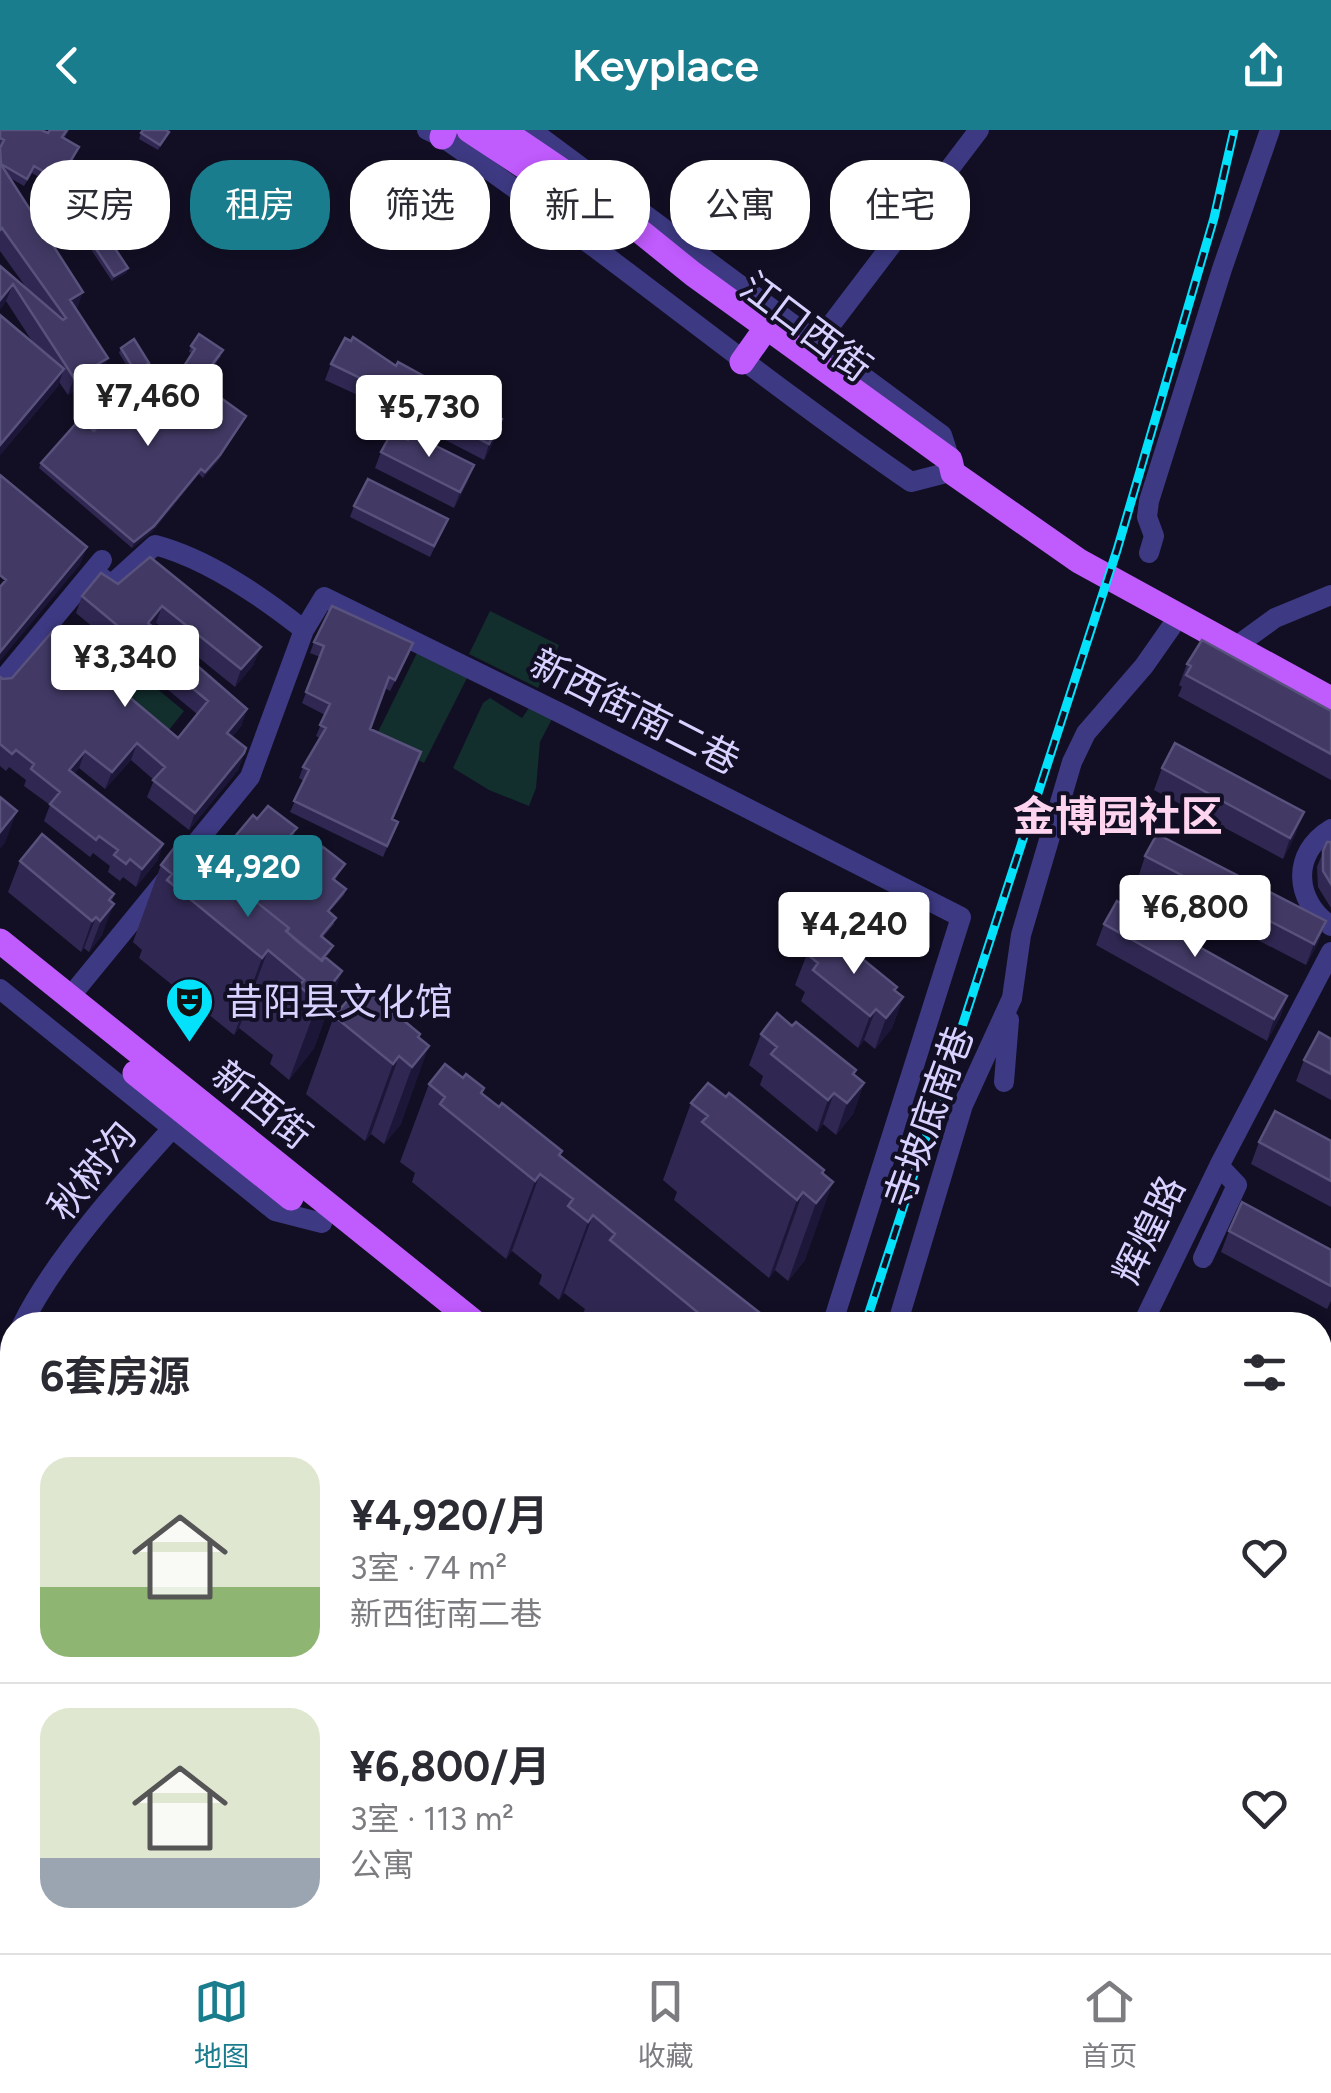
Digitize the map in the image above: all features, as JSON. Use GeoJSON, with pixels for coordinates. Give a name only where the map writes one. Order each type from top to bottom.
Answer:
{"type":"FeatureCollection","features":[{"type":"Feature","properties":{"kind":"main road","name":"江口西街"},"geometry":{"type":"LineString","coordinates":[[469,130],[519,160]]}},
{"type":"Feature","properties":{"kind":"main road","name":"江口西街"},"geometry":{"type":"LineString","coordinates":[[502,130],[537,160]]}},
{"type":"Feature","properties":{"kind":"main road","name":"江口西街"},"geometry":{"type":"LineString","coordinates":[[650,238],[698,266],[948,469],[1079,561],[1331,699]]}},
{"type":"Feature","properties":{"kind":"main road","name":"江口西街"},"geometry":{"type":"LineString","coordinates":[[650,245],[766,325]]}},
{"type":"Feature","properties":{"kind":"main road"},"geometry":{"type":"LineString","coordinates":[[742,362],[766,325]]}},
{"type":"Feature","properties":{"kind":"main road","name":"新西街"},"geometry":{"type":"LineString","coordinates":[[0,941],[462,1312]]}},
{"type":"Feature","properties":{"kind":"main road","name":"新西街"},"geometry":{"type":"LineString","coordinates":[[0,962],[179,1121],[322,1223],[435,1312]]}},
{"type":"Feature","properties":{"kind":"street"},"geometry":{"type":"LineString","coordinates":[[531,130],[552,160]]}},
{"type":"Feature","properties":{"kind":"street"},"geometry":{"type":"LineString","coordinates":[[817,343],[979,130]]}},
{"type":"Feature","properties":{"kind":"street"},"geometry":{"type":"LineString","coordinates":[[1149,553],[1154,536],[1147,517],[1149,501],[1270,130]]}},
{"type":"Feature","properties":{"kind":"street"},"geometry":{"type":"LineString","coordinates":[[438,132],[510,164]]}},
{"type":"Feature","properties":{"kind":"street"},"geometry":{"type":"LineString","coordinates":[[631,250],[742,362],[910,482],[948,469],[942,435],[817,343],[766,325]]}},
{"type":"Feature","properties":{"kind":"street"},"geometry":{"type":"LineString","coordinates":[[0,682],[98,565],[111,585],[155,545],[176,550],[256,595],[304,630]]}},
{"type":"Feature","properties":{"kind":"street"},"geometry":{"type":"LineString","coordinates":[[1235,646],[1274,618],[1331,595]]}},
{"type":"Feature","properties":{"kind":"street","name":"新西街南二巷"},"geometry":{"type":"LineString","coordinates":[[69,998],[250,777],[304,630],[324,597],[962,917],[836,1312]]}},
{"type":"Feature","properties":{"kind":"street","name":"寺坡底南巷"},"geometry":{"type":"LineString","coordinates":[[901,1312],[964,1105],[1012,998],[1021,935],[1072,762],[1086,733],[1144,666],[1179,616]]}},
{"type":"Feature","properties":{"kind":"street"},"geometry":{"type":"LineString","coordinates":[[1331,829],[1311,846],[1301,879],[1307,902],[1331,926]]}},
{"type":"Feature","properties":{"kind":"street","name":"辉煌路"},"geometry":{"type":"LineString","coordinates":[[1148,1312],[1219,1166],[1331,952]]}},
{"type":"Feature","properties":{"kind":"street"},"geometry":{"type":"LineString","coordinates":[[0,990],[179,1121]]}},
{"type":"Feature","properties":{"kind":"street"},"geometry":{"type":"LineString","coordinates":[[1004,1082],[1012,998]]}},
{"type":"Feature","properties":{"kind":"street","name":"秋树沟"},"geometry":{"type":"LineString","coordinates":[[28,1312],[100,1213],[179,1121]]}},
{"type":"Feature","properties":{"kind":"street"},"geometry":{"type":"LineString","coordinates":[[1203,1258],[1237,1186],[1219,1166]]}},
{"type":"Feature","properties":{"kind":"green space"},"geometry":{"type":"Polygon","coordinates":[[[490,611],[559,645],[538,688],[469,654],[490,611]]]}},
{"type":"Feature","properties":{"kind":"green space"},"geometry":{"type":"Polygon","coordinates":[[[418,651],[468,676],[424,763],[375,738],[418,651]]]}},
{"type":"Feature","properties":{"kind":"green space"},"geometry":{"type":"Polygon","coordinates":[[[121,659],[184,711],[161,740],[98,685],[121,659]]]}},
{"type":"Feature","properties":{"kind":"green space"},"geometry":{"type":"Polygon","coordinates":[[[490,698],[522,718],[529,708],[552,719],[540,742],[536,788],[529,806],[489,790],[453,768],[483,703],[490,698]]]}},
{"type":"Feature","properties":{"kind":"building"},"geometry":{"type":"Polygon","coordinates":[[[0,130],[67,130],[62,137],[79,147],[71,160],[30,160],[27,179],[1,164],[4,140],[0,130]]]}},
{"type":"Feature","properties":{"kind":"building"},"geometry":{"type":"Polygon","coordinates":[[[169,132],[160,145],[141,133],[169,132]]]}},
{"type":"Feature","properties":{"kind":"building"},"geometry":{"type":"Polygon","coordinates":[[[0,163],[30,210],[30,250],[56,250],[83,292],[70,300],[108,358],[74,378],[13,284],[0,300],[0,266],[63,320],[66,318],[0,230],[0,163]]]}},
{"type":"Feature","properties":{"kind":"building"},"geometry":{"type":"Polygon","coordinates":[[[97,250],[116,250],[128,268],[114,276],[97,250]]]}},
{"type":"Feature","properties":{"kind":"building"},"geometry":{"type":"Polygon","coordinates":[[[0,315],[64,369],[0,445],[0,315]]]}},
{"type":"Feature","properties":{"kind":"building"},"geometry":{"type":"Polygon","coordinates":[[[199,334],[223,350],[208,370],[217,376],[207,388],[246,416],[205,472],[201,469],[154,526],[134,542],[41,463],[80,419],[94,431],[128,391],[176,427],[196,402],[167,383],[174,371],[179,374],[195,349],[191,346],[199,334]]]}},
{"type":"Feature","properties":{"kind":"building"},"geometry":{"type":"Polygon","coordinates":[[[353,337],[396,366],[398,362],[502,419],[489,444],[405,400],[403,404],[381,392],[383,389],[331,364],[345,338],[351,341],[353,337]]]}},
{"type":"Feature","properties":{"kind":"building"},"geometry":{"type":"Polygon","coordinates":[[[134,339],[149,363],[135,371],[121,348],[134,339]]]}},
{"type":"Feature","properties":{"kind":"building"},"geometry":{"type":"Polygon","coordinates":[[[392,432],[408,440],[412,434],[474,465],[460,492],[381,452],[392,432]]]}},
{"type":"Feature","properties":{"kind":"building"},"geometry":{"type":"Polygon","coordinates":[[[0,475],[87,547],[0,652],[0,587],[6,580],[0,575],[0,475]]]}},
{"type":"Feature","properties":{"kind":"building"},"geometry":{"type":"Polygon","coordinates":[[[368,479],[448,519],[434,546],[354,506],[368,479]]]}},
{"type":"Feature","properties":{"kind":"building"},"geometry":{"type":"Polygon","coordinates":[[[150,557],[261,647],[241,669],[162,606],[148,623],[247,709],[227,733],[246,748],[244,753],[195,813],[153,780],[165,767],[137,743],[112,772],[85,751],[69,770],[163,844],[142,869],[130,859],[126,864],[114,855],[118,850],[99,836],[96,840],[50,804],[60,792],[31,769],[34,764],[0,744],[0,677],[12,678],[52,632],[178,738],[208,701],[82,596],[101,573],[118,584],[150,557]]]}},
{"type":"Feature","properties":{"kind":"building"},"geometry":{"type":"Polygon","coordinates":[[[332,606],[413,643],[395,680],[389,677],[370,729],[421,752],[392,819],[398,822],[387,846],[294,801],[309,770],[303,767],[326,728],[320,725],[330,704],[306,692],[324,646],[314,642],[332,606]]]}},
{"type":"Feature","properties":{"kind":"building"},"geometry":{"type":"Polygon","coordinates":[[[1202,640],[1331,711],[1331,754],[1186,675],[1191,666],[1187,664],[1202,640]]]}},
{"type":"Feature","properties":{"kind":"building"},"geometry":{"type":"Polygon","coordinates":[[[1175,743],[1304,812],[1290,838],[1162,768],[1175,743]]]}},
{"type":"Feature","properties":{"kind":"building"},"geometry":{"type":"Polygon","coordinates":[[[0,797],[17,811],[0,832],[0,797]]]}},
{"type":"Feature","properties":{"kind":"building"},"geometry":{"type":"Polygon","coordinates":[[[268,806],[297,828],[284,842],[310,863],[323,847],[345,864],[333,879],[346,889],[328,911],[336,918],[321,936],[333,946],[321,960],[287,932],[289,928],[210,869],[253,815],[257,819],[268,806]]]}},
{"type":"Feature","properties":{"kind":"building"},"geometry":{"type":"Polygon","coordinates":[[[42,834],[114,894],[109,900],[114,904],[100,921],[96,917],[92,921],[20,861],[42,834]]]}},
{"type":"Feature","properties":{"kind":"building"},"geometry":{"type":"Polygon","coordinates":[[[1157,834],[1326,921],[1314,944],[1145,856],[1157,834]]]}},
{"type":"Feature","properties":{"kind":"building"},"geometry":{"type":"Polygon","coordinates":[[[1327,842],[1331,842],[1331,884],[1323,871],[1327,842]]]}},
{"type":"Feature","properties":{"kind":"building"},"geometry":{"type":"Polygon","coordinates":[[[177,844],[190,855],[194,851],[211,865],[208,869],[226,883],[229,880],[289,928],[286,931],[322,961],[325,957],[342,971],[318,1002],[299,986],[304,980],[268,950],[262,958],[167,880],[172,874],[161,865],[177,844]]]}},
{"type":"Feature","properties":{"kind":"building"},"geometry":{"type":"Polygon","coordinates":[[[1117,901],[1287,996],[1274,1019],[1104,924],[1117,901]]]}},
{"type":"Feature","properties":{"kind":"building"},"geometry":{"type":"Polygon","coordinates":[[[823,933],[835,942],[838,939],[897,987],[894,990],[903,997],[886,1018],[876,1009],[870,1016],[813,970],[818,963],[807,954],[823,933]]]}},
{"type":"Feature","properties":{"kind":"building"},"geometry":{"type":"Polygon","coordinates":[[[361,985],[429,1046],[412,1067],[399,1056],[393,1064],[334,1016],[361,985]]]}},
{"type":"Feature","properties":{"kind":"building"},"geometry":{"type":"Polygon","coordinates":[[[777,1013],[792,1026],[796,1022],[856,1070],[853,1074],[864,1083],[847,1103],[834,1093],[828,1100],[771,1054],[777,1047],[761,1034],[777,1013]]]}},
{"type":"Feature","properties":{"kind":"building"},"geometry":{"type":"Polygon","coordinates":[[[1319,1032],[1331,1039],[1331,1074],[1304,1060],[1319,1032]]]}},
{"type":"Feature","properties":{"kind":"building"},"geometry":{"type":"Polygon","coordinates":[[[445,1064],[463,1078],[466,1074],[484,1088],[481,1093],[499,1107],[502,1103],[562,1151],[559,1155],[759,1312],[697,1312],[610,1240],[615,1234],[593,1215],[588,1222],[568,1206],[573,1199],[540,1174],[535,1181],[440,1104],[445,1097],[429,1084],[445,1064]]]}},
{"type":"Feature","properties":{"kind":"building"},"geometry":{"type":"Polygon","coordinates":[[[708,1083],[726,1097],[729,1093],[824,1170],[822,1173],[833,1182],[816,1203],[803,1192],[797,1200],[702,1122],[708,1116],[691,1103],[708,1083]]]}},
{"type":"Feature","properties":{"kind":"building"},"geometry":{"type":"Polygon","coordinates":[[[1275,1111],[1331,1141],[1331,1181],[1259,1142],[1275,1111]]]}},
{"type":"Feature","properties":{"kind":"building"},"geometry":{"type":"Polygon","coordinates":[[[1242,1202],[1331,1250],[1331,1286],[1229,1231],[1242,1202]]]}},
{"type":"Feature","properties":{"kind":"railway"},"geometry":{"type":"LineString","coordinates":[[869,1312],[1117,550],[1214,218],[1234,130]]}},
{"type":"Feature","properties":{"kind":"place","name":"昔阳县文化馆"},"geometry":{"type":"Point","coordinates":[190,1044]}},
{"type":"Feature","properties":{"kind":"district","name":"金博园社区"},"geometry":{"type":"Point","coordinates":[1118,816]}}]}
